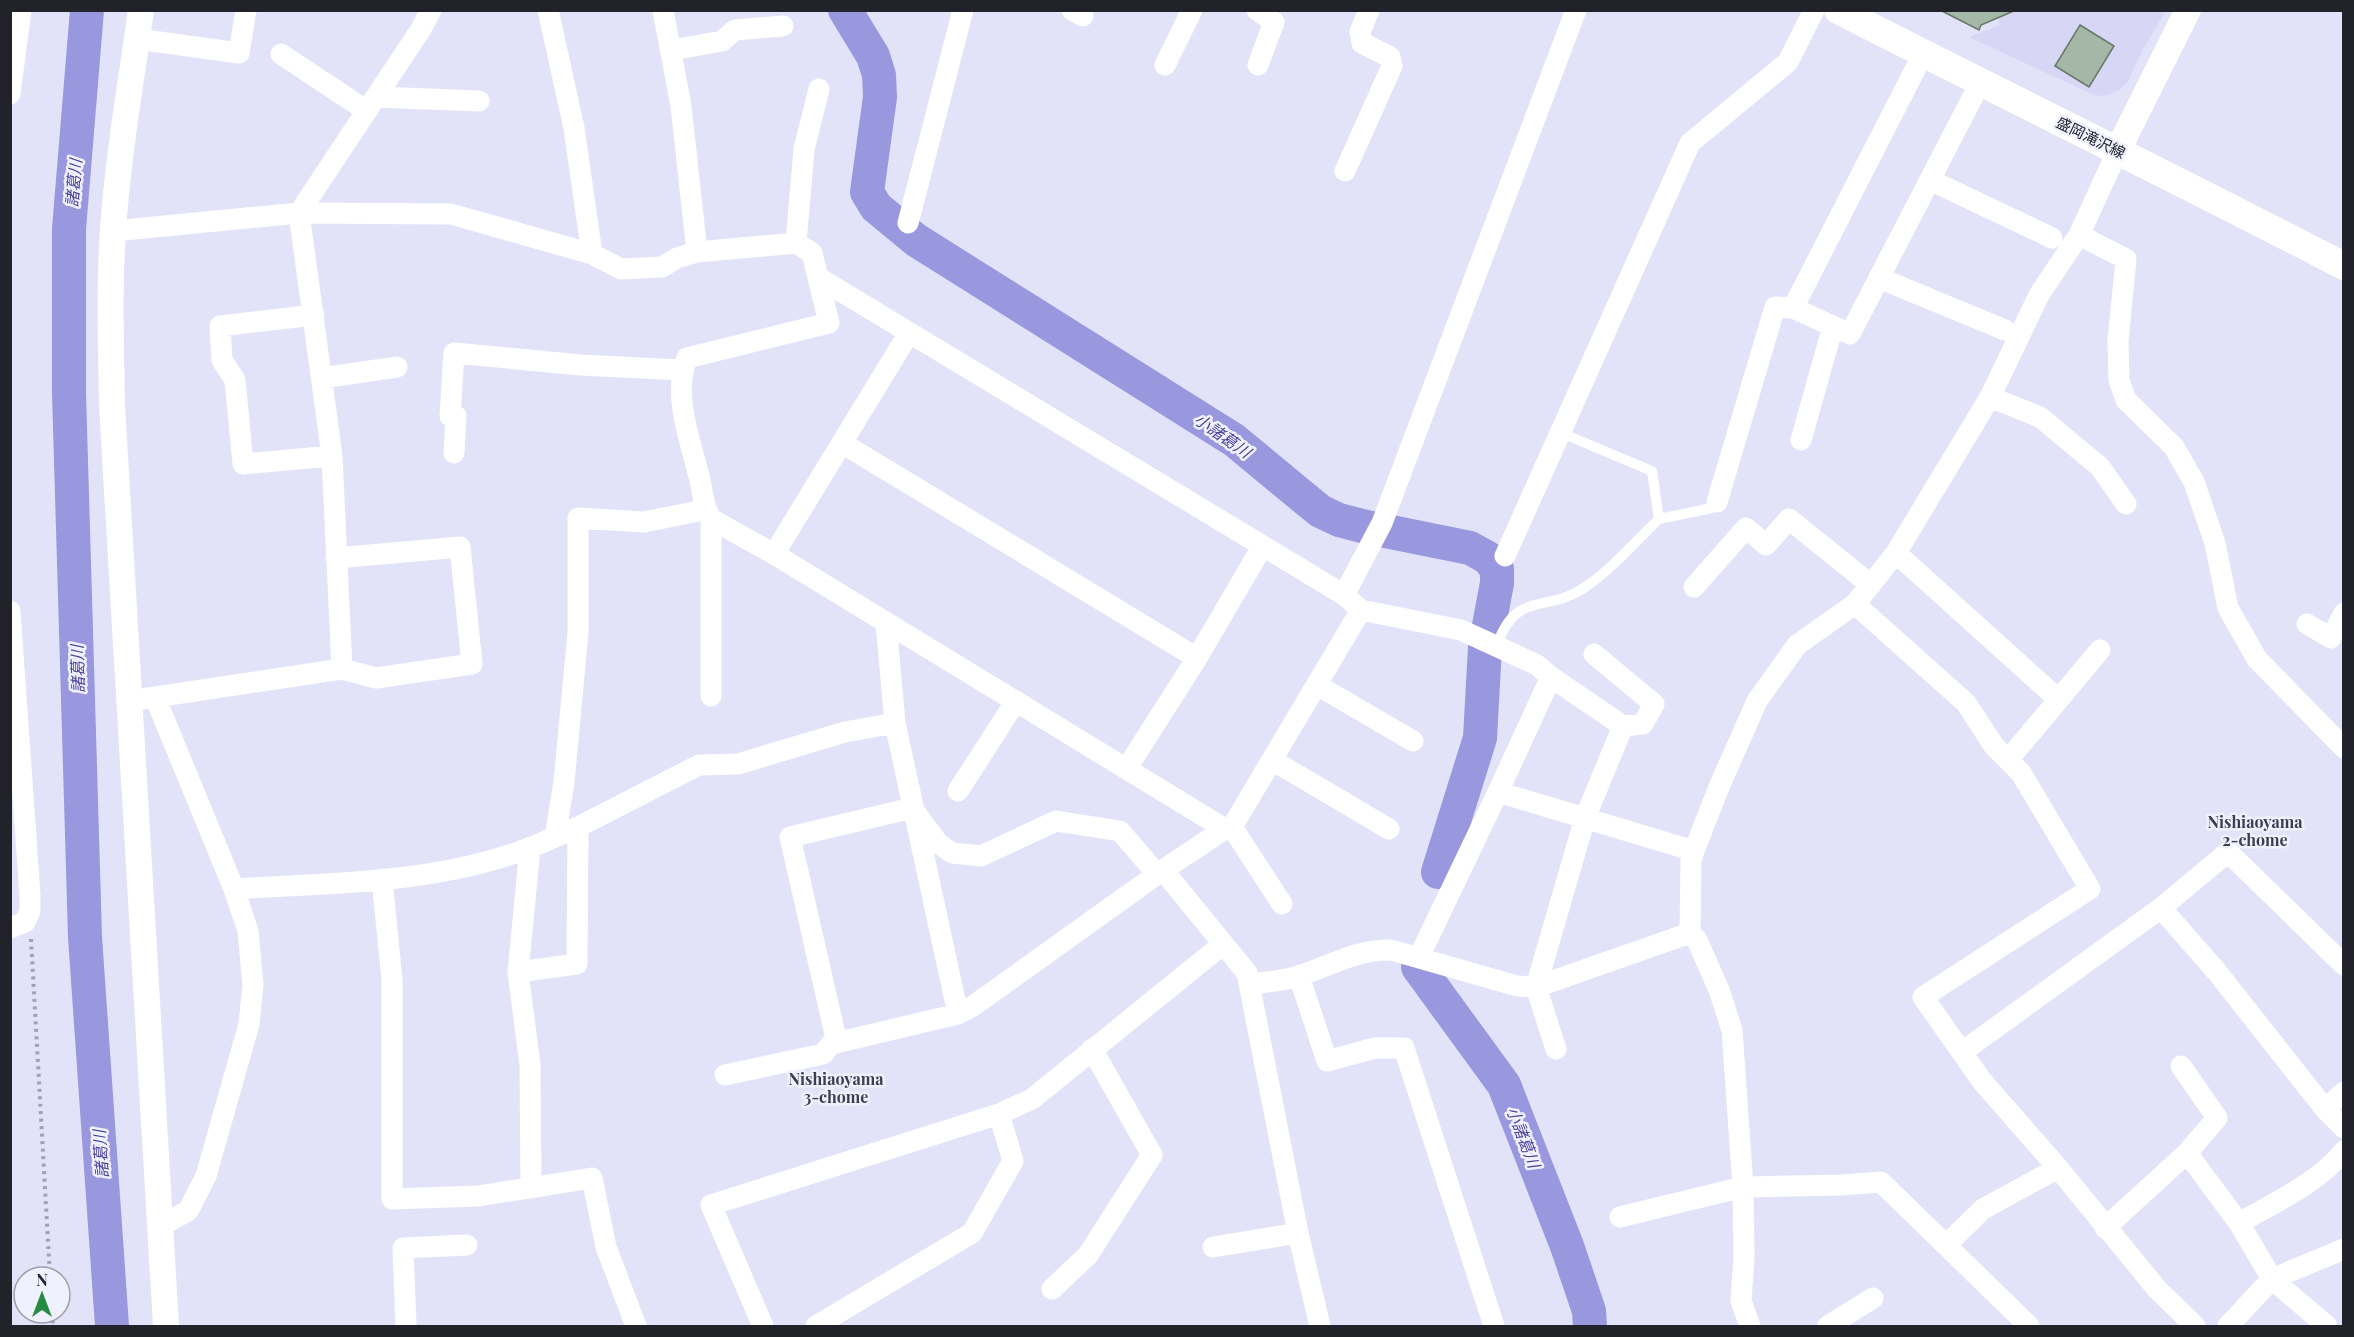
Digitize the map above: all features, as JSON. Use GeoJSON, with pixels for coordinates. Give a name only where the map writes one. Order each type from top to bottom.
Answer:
{"type":"FeatureCollection","features":[{"type":"Feature","properties":{"kind":"main road","name":"盛岡滝沢線"},"geometry":{"type":"LineString","coordinates":[[1844,12],[2343,266]]}},
{"type":"Feature","properties":{"kind":"street"},"geometry":{"type":"LineString","coordinates":[[10,94],[21,10]]}},
{"type":"Feature","properties":{"kind":"street"},"geometry":{"type":"LineString","coordinates":[[141,10],[118,175],[113,231],[112,405],[166,1326]]}},
{"type":"Feature","properties":{"kind":"street"},"geometry":{"type":"LineString","coordinates":[[137,39],[239,53],[246,10]]}},
{"type":"Feature","properties":{"kind":"street"},"geometry":{"type":"LineString","coordinates":[[548,10],[574,128],[592,254]]}},
{"type":"Feature","properties":{"kind":"street"},"geometry":{"type":"LineString","coordinates":[[663,10],[681,106],[697,252]]}},
{"type":"Feature","properties":{"kind":"street"},"geometry":{"type":"LineString","coordinates":[[908,224],[963,10]]}},
{"type":"Feature","properties":{"kind":"street"},"geometry":{"type":"LineString","coordinates":[[1165,64],[1192,10]]}},
{"type":"Feature","properties":{"kind":"street"},"geometry":{"type":"LineString","coordinates":[[1257,10],[1274,22],[1258,64]]}},
{"type":"Feature","properties":{"kind":"street"},"geometry":{"type":"LineString","coordinates":[[1345,171],[1392,66],[1390,57],[1362,43],[1360,32],[1370,10]]}},
{"type":"Feature","properties":{"kind":"street"},"geometry":{"type":"LineString","coordinates":[[1344,595],[1378,531],[1576,10]]}},
{"type":"Feature","properties":{"kind":"street"},"geometry":{"type":"LineString","coordinates":[[1505,556],[1690,143],[1788,62],[1814,10]]}},
{"type":"Feature","properties":{"kind":"street"},"geometry":{"type":"LineString","coordinates":[[1750,1326],[1741,1301],[1744,1257],[1743,1187],[1732,1030],[1719,990],[1702,950],[1690,933],[1691,860],[1719,787],[1757,701],[1797,645],[1855,604],[1896,553],[1990,397],[2039,295],[2079,235],[2118,150],[2188,10]]}},
{"type":"Feature","properties":{"kind":"street"},"geometry":{"type":"LineString","coordinates":[[342,669],[332,456],[299,213],[372,104],[428,11]]}},
{"type":"Feature","properties":{"kind":"street"},"geometry":{"type":"LineString","coordinates":[[672,50],[722,41],[735,30],[783,26]]}},
{"type":"Feature","properties":{"kind":"street"},"geometry":{"type":"LineString","coordinates":[[281,54],[372,104],[479,101]]}},
{"type":"Feature","properties":{"kind":"street"},"geometry":{"type":"LineString","coordinates":[[1793,308],[1923,54]]}},
{"type":"Feature","properties":{"kind":"street"},"geometry":{"type":"LineString","coordinates":[[1717,502],[1775,307],[1793,308],[1850,334],[1980,83]]}},
{"type":"Feature","properties":{"kind":"street"},"geometry":{"type":"LineString","coordinates":[[796,243],[804,149],[819,89]]}},
{"type":"Feature","properties":{"kind":"street"},"geometry":{"type":"LineString","coordinates":[[1930,180],[2052,238]]}},
{"type":"Feature","properties":{"kind":"street"},"geometry":{"type":"LineString","coordinates":[[113,231],[299,213],[451,214],[592,254],[621,269],[662,267],[677,258],[697,252],[796,243],[812,253],[829,323],[687,358],[682,370],[684,416],[708,515],[711,696]]}},
{"type":"Feature","properties":{"kind":"street"},"geometry":{"type":"LineString","coordinates":[[2079,235],[2126,259],[2118,341],[2119,381],[2126,400],[2174,447],[2194,482],[2215,543],[2228,608],[2257,659],[2343,748]]}},
{"type":"Feature","properties":{"kind":"street"},"geometry":{"type":"LineString","coordinates":[[819,278],[1344,595],[1361,610],[1461,630],[1537,666],[1623,726],[1643,724],[1654,704],[1594,654]]}},
{"type":"Feature","properties":{"kind":"street"},"geometry":{"type":"LineString","coordinates":[[1880,278],[2005,330]]}},
{"type":"Feature","properties":{"kind":"street"},"geometry":{"type":"LineString","coordinates":[[314,315],[220,326],[222,360],[235,380],[243,464],[332,456]]}},
{"type":"Feature","properties":{"kind":"street"},"geometry":{"type":"LineString","coordinates":[[1801,440],[1833,326]]}},
{"type":"Feature","properties":{"kind":"street"},"geometry":{"type":"LineString","coordinates":[[774,554],[909,333]]}},
{"type":"Feature","properties":{"kind":"street"},"geometry":{"type":"LineString","coordinates":[[454,453],[456,416],[450,416],[454,353],[581,365],[682,370]]}},
{"type":"Feature","properties":{"kind":"street"},"geometry":{"type":"LineString","coordinates":[[322,378],[397,367]]}},
{"type":"Feature","properties":{"kind":"street"},"geometry":{"type":"LineString","coordinates":[[1990,397],[2040,417],[2100,467],[2126,504]]}},
{"type":"Feature","properties":{"kind":"street"},"geometry":{"type":"LineString","coordinates":[[842,443],[1197,658]]}},
{"type":"Feature","properties":{"kind":"street"},"geometry":{"type":"LineString","coordinates":[[555,837],[564,782],[578,633],[578,518],[644,522],[708,515],[1228,828],[1282,904]]}},
{"type":"Feature","properties":{"kind":"street"},"geometry":{"type":"LineString","coordinates":[[1694,587],[1746,528],[1766,545],[1789,519],[1871,585]]}},
{"type":"Feature","properties":{"kind":"street"},"geometry":{"type":"LineString","coordinates":[[129,701],[342,669],[376,678],[472,664],[460,547],[336,558]]}},
{"type":"Feature","properties":{"kind":"street"},"geometry":{"type":"LineString","coordinates":[[1127,768],[1197,658],[1262,547]]}},
{"type":"Feature","properties":{"kind":"street"},"geometry":{"type":"LineString","coordinates":[[1896,553],[2058,699]]}},
{"type":"Feature","properties":{"kind":"street"},"geometry":{"type":"LineString","coordinates":[[1855,604],[1966,703],[1994,746],[2021,773],[2090,889],[1923,997],[1982,1081],[2058,1168],[2157,1289],[2195,1326]]}},
{"type":"Feature","properties":{"kind":"street"},"geometry":{"type":"LineString","coordinates":[[724,1075],[823,1054],[831,1044],[958,1014],[973,1006],[1160,872],[1228,828],[1272,760],[1361,610]]}},
{"type":"Feature","properties":{"kind":"street"},"geometry":{"type":"LineString","coordinates":[[10,611],[30,895],[30,911],[18,925]]}},
{"type":"Feature","properties":{"kind":"street"},"geometry":{"type":"LineString","coordinates":[[2307,624],[2331,638],[2343,613]]}},
{"type":"Feature","properties":{"kind":"street"},"geometry":{"type":"LineString","coordinates":[[886,623],[895,723],[958,1014]]}},
{"type":"Feature","properties":{"kind":"street"},"geometry":{"type":"LineString","coordinates":[[2008,760],[2100,650]]}},
{"type":"Feature","properties":{"kind":"street"},"geometry":{"type":"LineString","coordinates":[[1419,957],[1551,677]]}},
{"type":"Feature","properties":{"kind":"street"},"geometry":{"type":"LineString","coordinates":[[1317,685],[1413,741]]}},
{"type":"Feature","properties":{"kind":"street"},"geometry":{"type":"LineString","coordinates":[[155,697],[234,889],[248,931],[252,985],[249,1024],[206,1176],[188,1211],[159,1226]]}},
{"type":"Feature","properties":{"kind":"street"},"geometry":{"type":"LineString","coordinates":[[958,791],[1016,700]]}},
{"type":"Feature","properties":{"kind":"street"},"geometry":{"type":"LineString","coordinates":[[234,889],[382,879],[441,872],[530,849],[699,765],[738,764],[845,732],[895,723]]}},
{"type":"Feature","properties":{"kind":"street"},"geometry":{"type":"LineString","coordinates":[[1556,1049],[1536,987],[1585,818],[1623,726]]}},
{"type":"Feature","properties":{"kind":"street"},"geometry":{"type":"LineString","coordinates":[[1272,760],[1389,829]]}},
{"type":"Feature","properties":{"kind":"street"},"geometry":{"type":"LineString","coordinates":[[1498,792],[1694,851]]}},
{"type":"Feature","properties":{"kind":"street"},"geometry":{"type":"LineString","coordinates":[[912,808],[938,843],[952,853],[981,856],[1056,821],[1120,831],[1160,872],[1247,973],[1298,1233],[1320,1326]]}},
{"type":"Feature","properties":{"kind":"street"},"geometry":{"type":"LineString","coordinates":[[837,1043],[790,837],[912,808]]}},
{"type":"Feature","properties":{"kind":"street"},"geometry":{"type":"LineString","coordinates":[[519,972],[577,964],[578,827]]}},
{"type":"Feature","properties":{"kind":"street"},"geometry":{"type":"LineString","coordinates":[[530,849],[519,972],[530,1065],[531,1188]]}},
{"type":"Feature","properties":{"kind":"street"},"geometry":{"type":"LineString","coordinates":[[1962,1052],[2161,908],[2228,852],[2343,965]]}},
{"type":"Feature","properties":{"kind":"street"},"geometry":{"type":"LineString","coordinates":[[382,879],[392,980],[392,1199],[478,1196],[592,1178],[606,1247],[636,1326]]}},
{"type":"Feature","properties":{"kind":"street"},"geometry":{"type":"LineString","coordinates":[[2161,908],[2217,972],[2325,1109],[2343,1128]]}},
{"type":"Feature","properties":{"kind":"street"},"geometry":{"type":"LineString","coordinates":[[1250,984],[1299,976],[1354,954],[1373,949],[1391,950],[1419,957],[1517,986],[1536,987],[1690,933]]}},
{"type":"Feature","properties":{"kind":"street"},"geometry":{"type":"LineString","coordinates":[[763,1326],[711,1204],[999,1114],[1032,1099],[1222,945]]}},
{"type":"Feature","properties":{"kind":"street"},"geometry":{"type":"LineString","coordinates":[[1299,976],[1327,1061],[1375,1048],[1404,1048],[1494,1326]]}},
{"type":"Feature","properties":{"kind":"street"},"geometry":{"type":"LineString","coordinates":[[1052,1289],[1088,1255],[1152,1155],[1092,1049]]}},
{"type":"Feature","properties":{"kind":"street"},"geometry":{"type":"LineString","coordinates":[[2105,1228],[2187,1153],[2217,1118],[2181,1066]]}},
{"type":"Feature","properties":{"kind":"street"},"geometry":{"type":"LineString","coordinates":[[2325,1109],[2343,1092]]}},
{"type":"Feature","properties":{"kind":"street"},"geometry":{"type":"LineString","coordinates":[[816,1326],[972,1233],[1013,1161],[999,1114]]}},
{"type":"Feature","properties":{"kind":"street"},"geometry":{"type":"LineString","coordinates":[[2239,1223],[2294,1191],[2335,1162],[2343,1151]]}},
{"type":"Feature","properties":{"kind":"street"},"geometry":{"type":"LineString","coordinates":[[2187,1153],[2239,1223],[2272,1279],[2327,1326]]}},
{"type":"Feature","properties":{"kind":"street"},"geometry":{"type":"LineString","coordinates":[[1946,1245],[1983,1209],[2058,1168]]}},
{"type":"Feature","properties":{"kind":"street"},"geometry":{"type":"LineString","coordinates":[[1620,1217],[1743,1187],[1881,1182],[2029,1326]]}},
{"type":"Feature","properties":{"kind":"street"},"geometry":{"type":"LineString","coordinates":[[1213,1247],[1298,1233]]}},
{"type":"Feature","properties":{"kind":"street"},"geometry":{"type":"LineString","coordinates":[[406,1326],[403,1248],[466,1245]]}},
{"type":"Feature","properties":{"kind":"street"},"geometry":{"type":"LineString","coordinates":[[2228,1326],[2272,1279],[2343,1249]]}},
{"type":"Feature","properties":{"kind":"street"},"geometry":{"type":"LineString","coordinates":[[1828,1326],[1873,1298]]}},
{"type":"Feature","properties":{"kind":"lane"},"geometry":{"type":"LineString","coordinates":[[1559,432],[1652,471],[1659,519]]}},
{"type":"Feature","properties":{"kind":"lane"},"geometry":{"type":"LineString","coordinates":[[1492,643],[1517,612],[1532,605],[1566,598],[1584,588],[1603,573],[1659,519],[1712,508],[1717,502]]}},
{"type":"Feature","properties":{"kind":"path"},"geometry":{"type":"LineString","coordinates":[[18,925],[30,936],[49,1265]]}},
{"type":"Feature","properties":{"kind":"shaded area"},"geometry":{"type":"Polygon","coordinates":[[[1996,11],[2166,11],[2143,49],[2127,83],[2108,95],[2096,96],[1969,37],[2000,25],[1996,11]]]}},
{"type":"Feature","properties":{"kind":"building"},"geometry":{"type":"Polygon","coordinates":[[[1940,10],[2016,10],[1981,25],[1979,30],[1940,10]]]}},
{"type":"Feature","properties":{"kind":"building"},"geometry":{"type":"Polygon","coordinates":[[[2080,25],[2114,46],[2089,87],[2055,66],[2080,25]]]}},
{"type":"Feature","properties":{"kind":"waterway","name":"諸葛川"},"geometry":{"type":"LineString","coordinates":[[87,10],[69,229],[69,393],[85,937],[112,1326]]}},
{"type":"Feature","properties":{"kind":"waterway","name":"小諸葛川"},"geometry":{"type":"LineString","coordinates":[[845,10],[873,56],[879,75],[880,97],[867,192],[876,207],[916,240],[1234,440],[1320,511],[1339,520],[1366,527],[1470,548],[1488,558],[1497,569],[1497,583],[1485,647],[1480,738],[1438,872]]}},
{"type":"Feature","properties":{"kind":"waterway","name":"小諸葛川"},"geometry":{"type":"LineString","coordinates":[[1418,967],[1504,1085],[1567,1246],[1589,1311],[1590,1326]]}},
{"type":"Feature","properties":{"kind":"district","name":"Nishiaoyama 2-chome"},"geometry":{"type":"Point","coordinates":[2255,830]}},
{"type":"Feature","properties":{"kind":"district","name":"Nishiaoyama 3-chome"},"geometry":{"type":"Point","coordinates":[836,1087]}}]}
